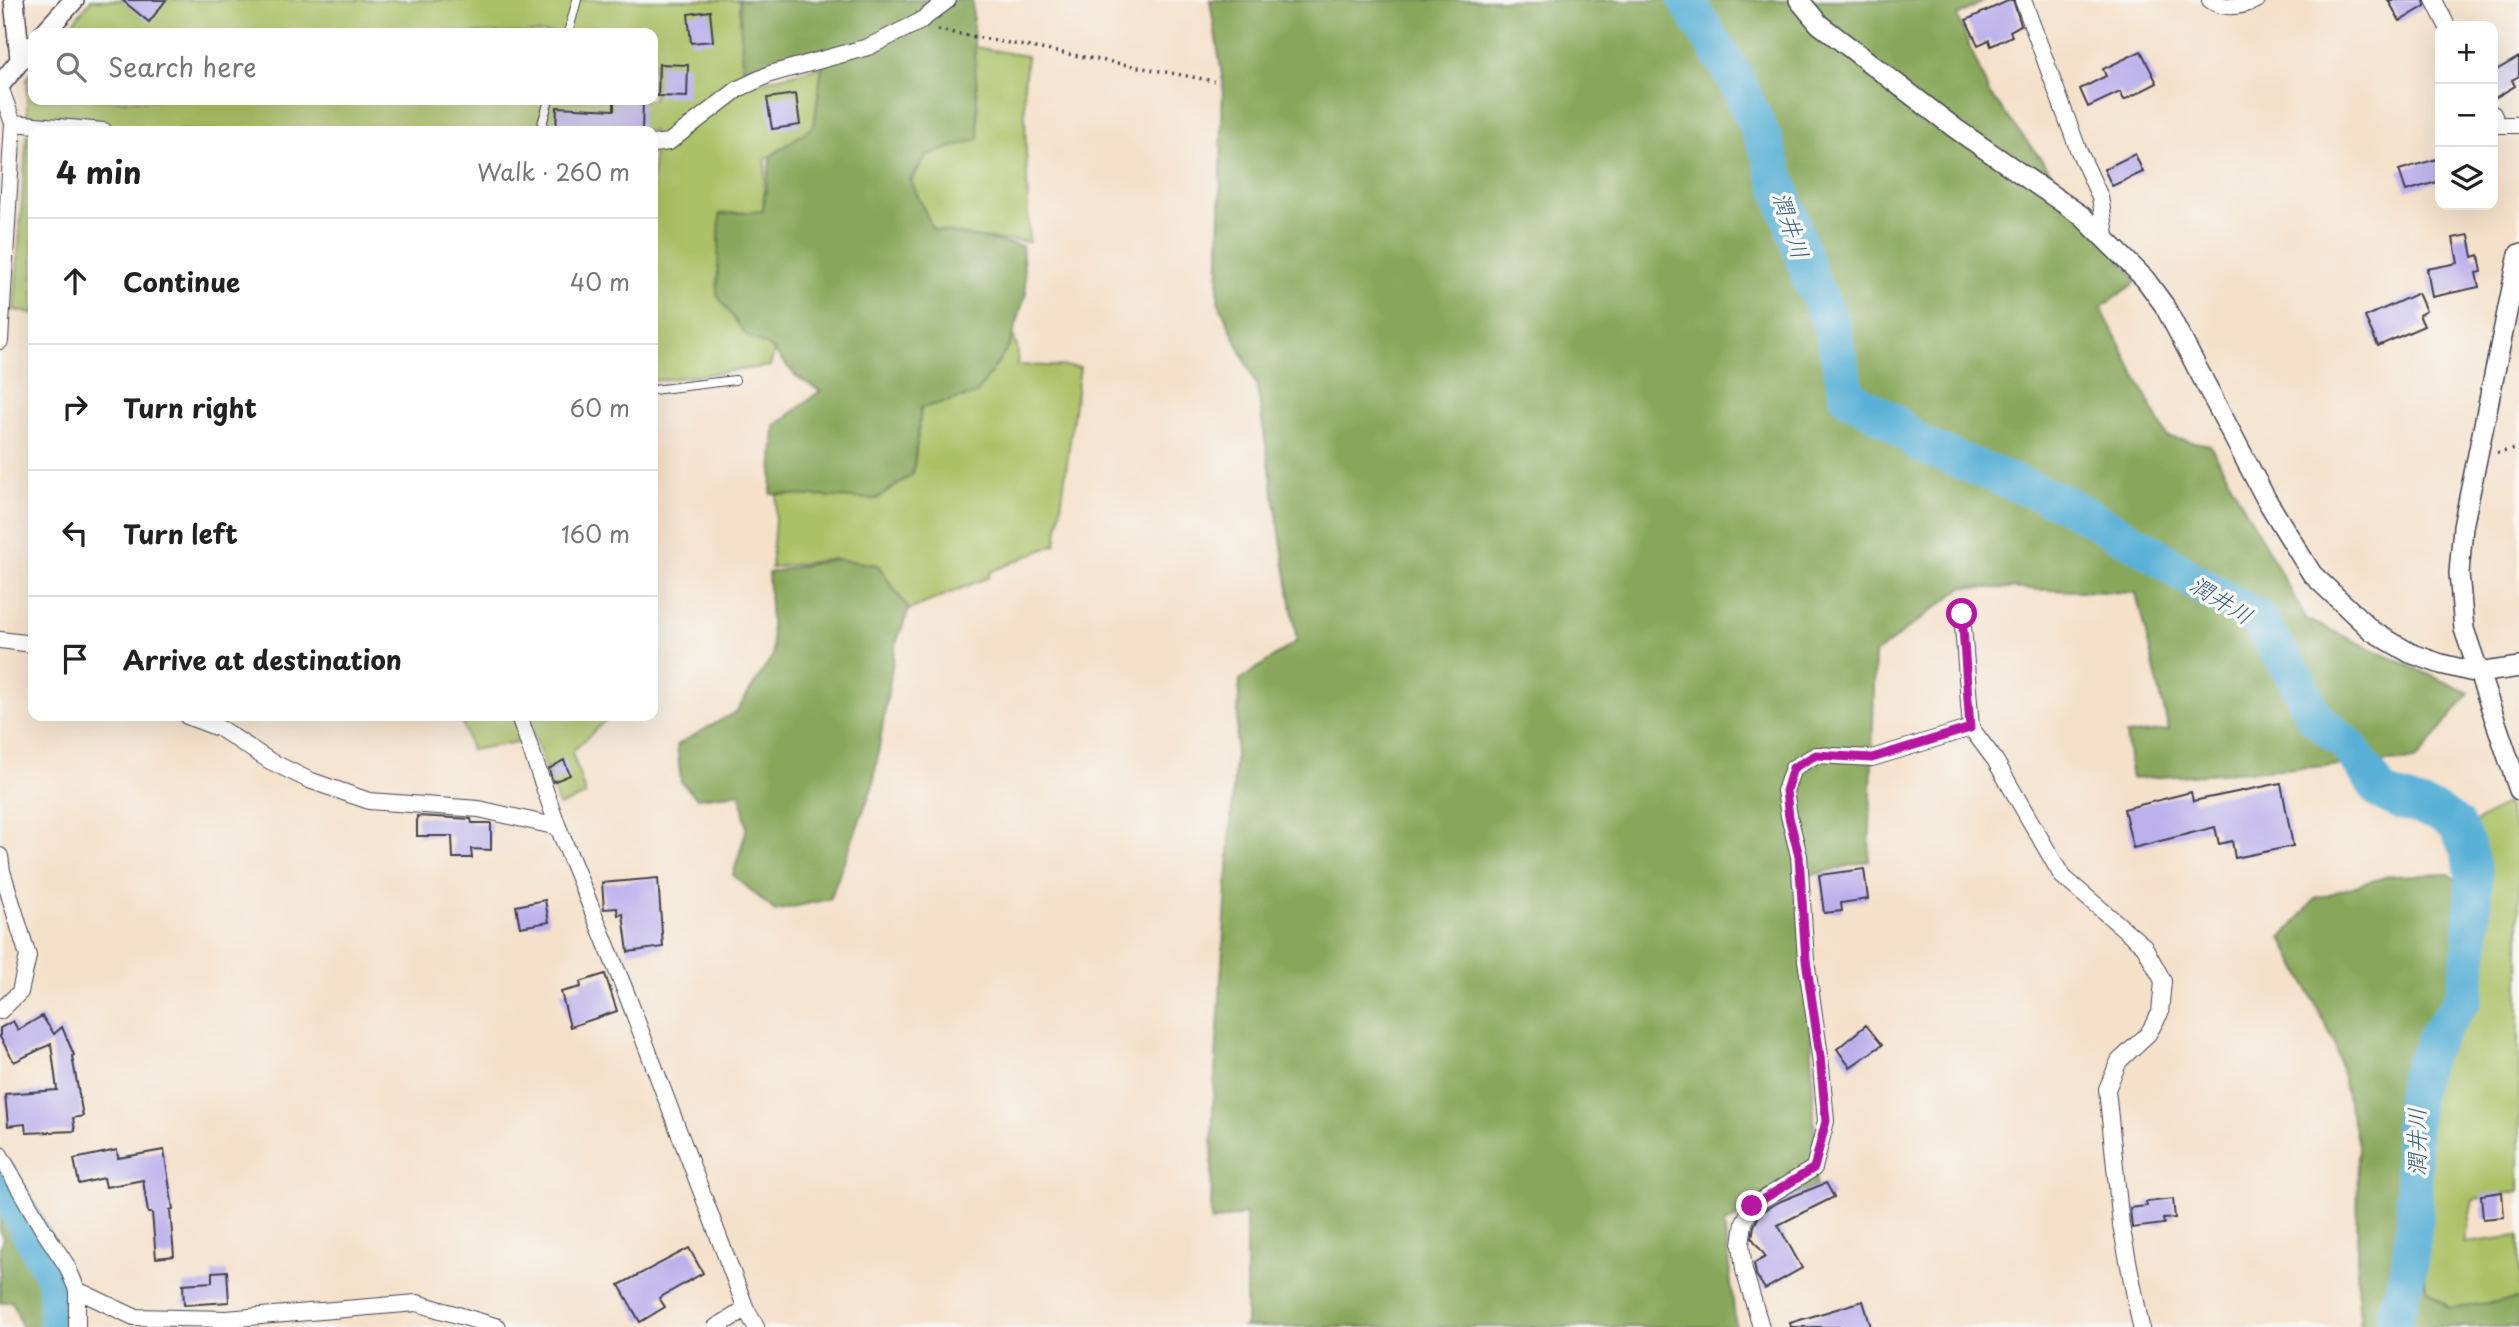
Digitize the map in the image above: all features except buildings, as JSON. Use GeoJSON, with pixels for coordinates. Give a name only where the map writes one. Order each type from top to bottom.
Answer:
{"type":"FeatureCollection","features":[{"type":"Feature","properties":{"kind":"street"},"geometry":{"type":"LineString","coordinates":[[0,341],[13,123],[0,86],[27,52],[14,0]]}},
{"type":"Feature","properties":{"kind":"street"},"geometry":{"type":"LineString","coordinates":[[49,28],[74,0]]}},
{"type":"Feature","properties":{"kind":"street"},"geometry":{"type":"LineString","coordinates":[[658,143],[669,142],[738,89],[771,74],[868,47],[912,26],[948,0]]}},
{"type":"Feature","properties":{"kind":"street"},"geometry":{"type":"LineString","coordinates":[[1799,0],[1819,24],[1956,128],[2082,216],[2145,279],[2164,305],[2266,499],[2312,574],[2372,631],[2410,653],[2441,664],[2478,673],[2519,667]]}},
{"type":"Feature","properties":{"kind":"street"},"geometry":{"type":"LineString","coordinates":[[2023,0],[2078,149],[2100,197],[2107,241]]}},
{"type":"Feature","properties":{"kind":"street"},"geometry":{"type":"LineString","coordinates":[[2210,0],[2218,5],[2241,7],[2257,0]]}},
{"type":"Feature","properties":{"kind":"street"},"geometry":{"type":"LineString","coordinates":[[2434,0],[2444,21]]}},
{"type":"Feature","properties":{"kind":"street"},"geometry":{"type":"LineString","coordinates":[[13,123],[47,126]]}},
{"type":"Feature","properties":{"kind":"street"},"geometry":{"type":"LineString","coordinates":[[2498,125],[2519,125]]}},
{"type":"Feature","properties":{"kind":"street"},"geometry":{"type":"LineString","coordinates":[[2519,254],[2463,527],[2459,573],[2464,629],[2519,790]]}},
{"type":"Feature","properties":{"kind":"street"},"geometry":{"type":"LineString","coordinates":[[1962,614],[1970,728],[1996,760],[2062,876],[2144,946],[2163,981],[2160,1013],[2148,1034],[2119,1061],[2107,1089],[2121,1225],[2141,1327]]}},
{"type":"Feature","properties":{"kind":"street"},"geometry":{"type":"LineString","coordinates":[[0,640],[28,643]]}},
{"type":"Feature","properties":{"kind":"street"},"geometry":{"type":"LineString","coordinates":[[200,721],[221,729],[270,761],[309,780],[369,801],[479,809],[558,827]]}},
{"type":"Feature","properties":{"kind":"street"},"geometry":{"type":"LineString","coordinates":[[521,721],[558,827],[625,990],[746,1309],[756,1327]]}},
{"type":"Feature","properties":{"kind":"street"},"geometry":{"type":"LineString","coordinates":[[1761,1327],[1744,1270],[1741,1244],[1744,1223],[1752,1206],[1814,1168],[1826,1121],[1806,960],[1799,856],[1789,817],[1786,791],[1793,768],[1816,755],[1872,758],[1970,728]]}},
{"type":"Feature","properties":{"kind":"street"},"geometry":{"type":"LineString","coordinates":[[0,856],[2,871],[28,956],[20,992],[0,1011]]}},
{"type":"Feature","properties":{"kind":"street"},"geometry":{"type":"LineString","coordinates":[[0,1155],[67,1266],[77,1290],[76,1327]]}},
{"type":"Feature","properties":{"kind":"street"},"geometry":{"type":"LineString","coordinates":[[77,1290],[134,1317],[226,1319],[417,1303],[498,1327]]}},
{"type":"Feature","properties":{"kind":"street"},"geometry":{"type":"LineString","coordinates":[[716,1327],[746,1309]]}},
{"type":"Feature","properties":{"kind":"lane"},"geometry":{"type":"LineString","coordinates":[[569,28],[577,0]]}},
{"type":"Feature","properties":{"kind":"lane"},"geometry":{"type":"LineString","coordinates":[[541,126],[548,105]]}},
{"type":"Feature","properties":{"kind":"lane"},"geometry":{"type":"LineString","coordinates":[[658,389],[735,380]]}},
{"type":"Feature","properties":{"kind":"path"},"geometry":{"type":"LineString","coordinates":[[912,26],[1214,81]]}},
{"type":"Feature","properties":{"kind":"green space"},"geometry":{"type":"Polygon","coordinates":[[[91,0],[739,0],[745,86],[822,66],[814,126],[766,159],[763,211],[720,215],[776,345],[770,366],[658,380],[658,126],[90,126],[44,121],[27,114],[28,77],[28,105],[658,105],[658,28],[68,28],[91,0]]]}},
{"type":"Feature","properties":{"kind":"green space"},"geometry":{"type":"Polygon","coordinates":[[[739,0],[972,0],[979,139],[927,155],[910,179],[933,229],[1022,246],[1026,293],[1010,345],[976,394],[921,408],[913,474],[876,499],[771,494],[775,426],[820,391],[796,376],[772,349],[745,334],[717,295],[720,214],[763,211],[771,156],[814,126],[823,60],[743,68],[739,0]]]}},
{"type":"Feature","properties":{"kind":"green space"},"geometry":{"type":"Polygon","coordinates":[[[1210,0],[1986,0],[1957,16],[1989,93],[2137,281],[2101,308],[2167,437],[2210,445],[2306,619],[2469,693],[2417,760],[2132,779],[2126,735],[2169,730],[2136,593],[1963,587],[1875,654],[1869,861],[1807,876],[1816,1187],[1724,1223],[1736,1327],[1243,1327],[1246,1325],[1246,1214],[1211,1222],[1213,1107],[1240,680],[1297,641],[1257,387],[1218,301],[1223,82],[1210,0]]]}},
{"type":"Feature","properties":{"kind":"green space"},"geometry":{"type":"Polygon","coordinates":[[[969,46],[1027,56],[1024,86],[1029,242],[933,234],[911,182],[927,155],[969,46]]]}},
{"type":"Feature","properties":{"kind":"green space"},"geometry":{"type":"Polygon","coordinates":[[[27,135],[28,135],[28,313],[14,310],[27,135]]]}},
{"type":"Feature","properties":{"kind":"green space"},"geometry":{"type":"Polygon","coordinates":[[[1013,335],[1018,350],[1017,365],[1080,367],[1056,544],[990,572],[989,577],[909,610],[872,564],[834,559],[771,568],[777,494],[877,499],[913,474],[921,408],[976,394],[1013,335]]]}},
{"type":"Feature","properties":{"kind":"green space"},"geometry":{"type":"Polygon","coordinates":[[[834,559],[878,565],[909,610],[896,643],[873,785],[830,899],[775,911],[733,875],[747,828],[740,793],[697,798],[681,782],[677,745],[737,711],[773,655],[768,573],[834,559]]]}},
{"type":"Feature","properties":{"kind":"green space"},"geometry":{"type":"Polygon","coordinates":[[[462,721],[516,721],[523,741],[471,750],[462,721]]]}},
{"type":"Feature","properties":{"kind":"green space"},"geometry":{"type":"Polygon","coordinates":[[[529,721],[605,721],[572,752],[586,795],[559,806],[529,721]]]}},
{"type":"Feature","properties":{"kind":"green space"},"geometry":{"type":"Polygon","coordinates":[[[2506,804],[2519,842],[2519,1191],[2473,1200],[2464,1243],[2519,1236],[2519,1305],[2459,1315],[2426,1289],[2413,1117],[2474,908],[2471,825],[2506,804]]]}},
{"type":"Feature","properties":{"kind":"green space"},"geometry":{"type":"Polygon","coordinates":[[[2449,874],[2474,895],[2480,989],[2438,1041],[2426,1095],[2420,1251],[2426,1289],[2448,1308],[2519,1299],[2519,1327],[2361,1327],[2357,1285],[2358,1145],[2335,1043],[2282,938],[2316,898],[2388,876],[2449,874]]]}},
{"type":"Feature","properties":{"kind":"green space"},"geometry":{"type":"Polygon","coordinates":[[[0,1184],[16,1222],[47,1278],[54,1298],[57,1327],[22,1327],[12,1301],[0,1303],[0,1248],[3,1238],[0,1230],[0,1184]]]}},
{"type":"Feature","properties":{"kind":"waterway","name":"潤井川"},"geometry":{"type":"LineString","coordinates":[[1686,0],[1734,76],[1766,145],[1811,281],[1831,323],[1848,397],[1893,422],[1921,445],[2066,504],[2150,551],[2258,619],[2298,682],[2314,717],[2347,744],[2381,792],[2436,812],[2456,825],[2466,844],[2474,874],[2471,945],[2464,998],[2436,1036],[2417,1079],[2412,1124],[2415,1218],[2409,1267],[2394,1319],[2395,1327]]}},
{"type":"Feature","properties":{"kind":"waterway"},"geometry":{"type":"LineString","coordinates":[[0,1177],[56,1281],[57,1327]]}},
{"type":"Feature","properties":{"kind":"route"},"geometry":{"type":"LineString","coordinates":[[1752,1206],[1814,1168],[1826,1121],[1806,960],[1799,856],[1789,817],[1786,791],[1793,768],[1816,755],[1872,758],[1970,728],[1962,614]]}}]}
